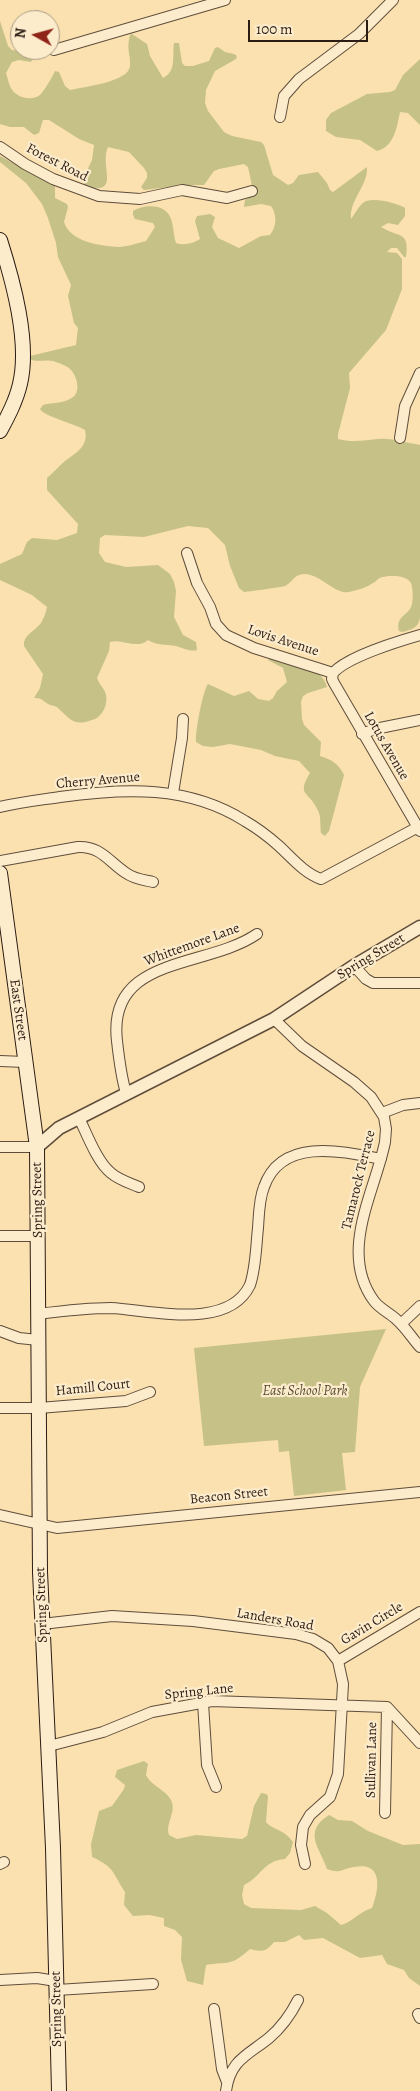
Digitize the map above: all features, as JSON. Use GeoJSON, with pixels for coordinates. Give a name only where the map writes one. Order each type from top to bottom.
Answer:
{"type":"FeatureCollection","features":[{"type":"Feature","properties":{"kind":"main road"},"geometry":{"type":"LineString","coordinates":[[0,240],[15,301],[24,354],[18,392],[0,430]]}},
{"type":"Feature","properties":{"kind":"main road","name":"East Street"},"geometry":{"type":"LineString","coordinates":[[0,873],[1,893],[37,1147]]}},
{"type":"Feature","properties":{"kind":"main road","name":"Spring Street"},"geometry":{"type":"LineString","coordinates":[[37,1147],[42,1624],[49,1746],[59,2091]]}},
{"type":"Feature","properties":{"kind":"street"},"geometry":{"type":"LineString","coordinates":[[60,48],[225,0]]}},
{"type":"Feature","properties":{"kind":"street"},"geometry":{"type":"LineString","coordinates":[[280,117],[286,93],[299,79],[358,34],[393,0]]}},
{"type":"Feature","properties":{"kind":"street","name":"Forest Road"},"geometry":{"type":"LineString","coordinates":[[0,147],[25,164],[53,179],[99,196],[140,199],[182,190],[227,198],[252,191]]}},
{"type":"Feature","properties":{"kind":"street"},"geometry":{"type":"LineString","coordinates":[[400,438],[404,409],[416,393],[420,373]]}},
{"type":"Feature","properties":{"kind":"street","name":"Lovis Avenue"},"geometry":{"type":"LineString","coordinates":[[187,553],[197,583],[210,607],[216,624],[226,635],[248,646],[333,673]]}},
{"type":"Feature","properties":{"kind":"street"},"geometry":{"type":"LineString","coordinates":[[333,673],[341,667],[374,651],[420,635]]}},
{"type":"Feature","properties":{"kind":"street","name":"Lotus Avenue"},"geometry":{"type":"LineString","coordinates":[[333,673],[333,681],[362,734],[419,828]]}},
{"type":"Feature","properties":{"kind":"street"},"geometry":{"type":"LineString","coordinates":[[173,794],[182,738],[182,719]]}},
{"type":"Feature","properties":{"kind":"street"},"geometry":{"type":"LineString","coordinates":[[362,734],[375,728],[420,720]]}},
{"type":"Feature","properties":{"kind":"street","name":"Cherry Avenue"},"geometry":{"type":"LineString","coordinates":[[0,807],[108,791],[138,790],[173,794],[205,802],[245,821],[275,843],[308,873],[322,879],[419,828]]}},
{"type":"Feature","properties":{"kind":"street"},"geometry":{"type":"LineString","coordinates":[[0,861],[78,847],[92,848],[102,853],[126,874],[153,882]]}},
{"type":"Feature","properties":{"kind":"street","name":"Spring Street"},"geometry":{"type":"LineString","coordinates":[[37,1147],[59,1128],[274,1019],[354,966],[420,927]]}},
{"type":"Feature","properties":{"kind":"street","name":"Whittemore Lane"},"geometry":{"type":"LineString","coordinates":[[126,1093],[120,1072],[115,1025],[118,1007],[127,991],[146,976],[223,950],[257,934]]}},
{"type":"Feature","properties":{"kind":"street"},"geometry":{"type":"LineString","coordinates":[[354,966],[366,979],[373,983],[420,983]]}},
{"type":"Feature","properties":{"kind":"street","name":"Tamarock Terrace"},"geometry":{"type":"LineString","coordinates":[[274,1019],[302,1046],[363,1089],[382,1113],[386,1132],[381,1160],[358,1240],[358,1260],[362,1278],[372,1299],[401,1324],[420,1347]]}},
{"type":"Feature","properties":{"kind":"street"},"geometry":{"type":"LineString","coordinates":[[1,1059],[25,1062]]}},
{"type":"Feature","properties":{"kind":"street"},"geometry":{"type":"LineString","coordinates":[[382,1113],[403,1105],[420,1104]]}},
{"type":"Feature","properties":{"kind":"street"},"geometry":{"type":"LineString","coordinates":[[79,1118],[106,1168],[116,1177],[139,1187]]}},
{"type":"Feature","properties":{"kind":"street","name":"Spring Street"},"geometry":{"type":"LineString","coordinates":[[35,1128],[49,1130],[59,1128]]}},
{"type":"Feature","properties":{"kind":"street"},"geometry":{"type":"LineString","coordinates":[[0,1147],[37,1147]]}},
{"type":"Feature","properties":{"kind":"street"},"geometry":{"type":"LineString","coordinates":[[38,1314],[110,1308],[186,1315],[229,1306],[242,1298],[251,1281],[262,1192],[267,1179],[275,1168],[292,1156],[312,1151],[381,1160]]}},
{"type":"Feature","properties":{"kind":"street"},"geometry":{"type":"LineString","coordinates":[[0,1236],[38,1236]]}},
{"type":"Feature","properties":{"kind":"street"},"geometry":{"type":"LineString","coordinates":[[401,1324],[420,1306]]}},
{"type":"Feature","properties":{"kind":"street"},"geometry":{"type":"LineString","coordinates":[[0,1331],[19,1338],[38,1340]]}},
{"type":"Feature","properties":{"kind":"street","name":"Hamill Court"},"geometry":{"type":"LineString","coordinates":[[0,1408],[39,1408],[128,1401],[150,1392]]}},
{"type":"Feature","properties":{"kind":"street","name":"Beacon Street"},"geometry":{"type":"LineString","coordinates":[[0,1515],[56,1528],[420,1492]]}},
{"type":"Feature","properties":{"kind":"street","name":"Gavin Circle"},"geometry":{"type":"LineString","coordinates":[[338,1661],[420,1612]]}},
{"type":"Feature","properties":{"kind":"street","name":"Landers Road"},"geometry":{"type":"LineString","coordinates":[[42,1624],[112,1616],[258,1628],[296,1634],[313,1639],[328,1648],[338,1661]]}},
{"type":"Feature","properties":{"kind":"street"},"geometry":{"type":"LineString","coordinates":[[305,1864],[302,1845],[303,1827],[310,1815],[330,1797],[337,1780],[343,1684],[338,1661]]}},
{"type":"Feature","properties":{"kind":"street","name":"Spring Lane"},"geometry":{"type":"LineString","coordinates":[[49,1746],[104,1732],[155,1711],[225,1700],[387,1707]]}},
{"type":"Feature","properties":{"kind":"street"},"geometry":{"type":"LineString","coordinates":[[204,1703],[207,1766],[216,1787]]}},
{"type":"Feature","properties":{"kind":"street"},"geometry":{"type":"LineString","coordinates":[[387,1707],[420,1743]]}},
{"type":"Feature","properties":{"kind":"street","name":"Sullivan Lane"},"geometry":{"type":"LineString","coordinates":[[385,1813],[387,1707]]}},
{"type":"Feature","properties":{"kind":"street"},"geometry":{"type":"LineString","coordinates":[[0,1980],[40,1978],[57,1985],[154,1984]]}},
{"type":"Feature","properties":{"kind":"street"},"geometry":{"type":"LineString","coordinates":[[227,2086],[237,2062],[279,2028],[298,2000]]}},
{"type":"Feature","properties":{"kind":"street"},"geometry":{"type":"LineString","coordinates":[[214,2009],[222,2069],[227,2086]]}},
{"type":"Feature","properties":{"kind":"green space"},"geometry":{"type":"Polygon","coordinates":[[[0,21],[10,48],[10,60],[19,60],[12,62],[6,73],[10,85],[16,94],[27,98],[35,98],[41,94],[55,71],[59,72],[65,86],[70,90],[105,83],[122,76],[128,72],[130,66],[128,44],[132,34],[147,44],[150,56],[163,78],[172,67],[174,43],[179,43],[182,63],[185,66],[193,66],[209,61],[215,48],[218,47],[225,52],[237,56],[236,59],[215,71],[206,90],[205,103],[208,111],[224,132],[232,136],[261,142],[264,145],[273,175],[288,185],[293,183],[299,175],[318,172],[333,192],[367,167],[365,180],[351,212],[351,219],[366,201],[384,201],[405,208],[405,216],[398,225],[388,223],[381,227],[401,236],[406,242],[406,257],[397,248],[391,248],[387,252],[397,253],[402,259],[402,289],[386,330],[349,373],[350,388],[338,439],[354,441],[389,439],[420,445],[420,617],[418,624],[414,628],[402,632],[399,631],[398,627],[401,618],[410,609],[413,600],[411,583],[406,578],[382,577],[364,588],[344,592],[333,588],[316,577],[301,574],[285,586],[244,592],[239,588],[230,566],[225,545],[208,528],[188,526],[144,537],[105,535],[100,538],[99,553],[105,562],[126,567],[158,565],[170,574],[176,591],[174,617],[183,635],[196,642],[197,650],[158,644],[148,640],[139,644],[119,641],[110,642],[109,651],[97,678],[106,696],[105,707],[95,719],[82,722],[74,721],[57,707],[34,698],[40,688],[43,674],[24,646],[24,642],[27,636],[41,623],[47,607],[32,595],[0,580],[0,564],[22,554],[27,542],[32,538],[57,540],[77,533],[78,524],[47,490],[47,478],[81,448],[86,436],[85,430],[48,415],[40,409],[43,405],[62,402],[73,397],[77,391],[77,383],[75,375],[66,366],[53,361],[33,360],[30,359],[30,356],[76,345],[78,328],[74,323],[68,296],[71,285],[58,257],[56,243],[42,204],[26,183],[0,162],[0,156],[55,186],[55,198],[67,204],[68,207],[64,222],[67,229],[79,238],[95,244],[119,247],[146,241],[155,227],[153,223],[135,219],[133,211],[149,206],[165,210],[172,222],[176,243],[179,244],[189,244],[200,239],[195,221],[197,216],[210,214],[215,217],[212,227],[218,238],[239,248],[261,236],[270,235],[274,228],[275,220],[271,206],[261,204],[244,207],[245,200],[254,195],[248,167],[244,164],[214,171],[204,185],[144,190],[141,187],[147,178],[147,173],[144,168],[129,152],[108,147],[106,155],[106,183],[103,187],[86,187],[82,181],[92,160],[94,145],[79,139],[49,120],[43,120],[39,133],[34,135],[24,127],[10,127],[0,124],[0,21]]]}},
{"type":"Feature","properties":{"kind":"green space"},"geometry":{"type":"Polygon","coordinates":[[[420,59],[420,125],[408,113],[400,112],[394,136],[383,149],[377,151],[360,140],[336,137],[326,131],[326,120],[331,113],[367,94],[395,90],[403,75],[420,59]]]}},
{"type":"Feature","properties":{"kind":"green space"},"geometry":{"type":"Polygon","coordinates":[[[270,658],[312,669],[324,680],[327,687],[308,693],[303,696],[301,702],[304,725],[321,742],[320,756],[335,763],[344,775],[329,831],[325,836],[321,833],[320,818],[316,806],[304,790],[310,773],[299,761],[275,756],[261,750],[230,744],[213,747],[203,746],[196,742],[200,712],[208,684],[234,696],[249,691],[258,699],[269,701],[287,682],[283,668],[268,660],[270,658]]]}},
{"type":"Feature","properties":{"kind":"green space","name":"East School Park"},"geometry":{"type":"Polygon","coordinates":[[[386,1329],[360,1387],[355,1452],[342,1453],[346,1490],[294,1496],[289,1451],[279,1452],[278,1440],[204,1446],[194,1348],[386,1329]]]}},
{"type":"Feature","properties":{"kind":"green space"},"geometry":{"type":"Polygon","coordinates":[[[144,1761],[148,1764],[146,1775],[148,1779],[171,1800],[173,1809],[168,1831],[169,1835],[177,1839],[196,1835],[242,1839],[247,1836],[254,1806],[261,1793],[268,1796],[266,1822],[271,1827],[285,1834],[293,1842],[290,1853],[285,1859],[278,1860],[267,1866],[244,1885],[242,1895],[244,1904],[251,1908],[301,1910],[315,1906],[341,1925],[372,1908],[377,1878],[370,1868],[364,1866],[338,1871],[327,1869],[317,1847],[315,1834],[316,1828],[321,1821],[329,1815],[338,1820],[352,1821],[368,1831],[403,1845],[420,1844],[420,1986],[409,1978],[404,1970],[387,1964],[382,1955],[360,1958],[323,1938],[304,1940],[299,1935],[285,1942],[274,1942],[269,1948],[264,1950],[250,1949],[233,1961],[206,1965],[203,1985],[187,1981],[181,1960],[182,1937],[175,1930],[164,1926],[164,1918],[149,1915],[133,1916],[124,1905],[125,1892],[113,1872],[105,1864],[92,1857],[91,1844],[99,1811],[112,1806],[124,1789],[125,1785],[115,1777],[117,1770],[144,1761]]]}}]}
